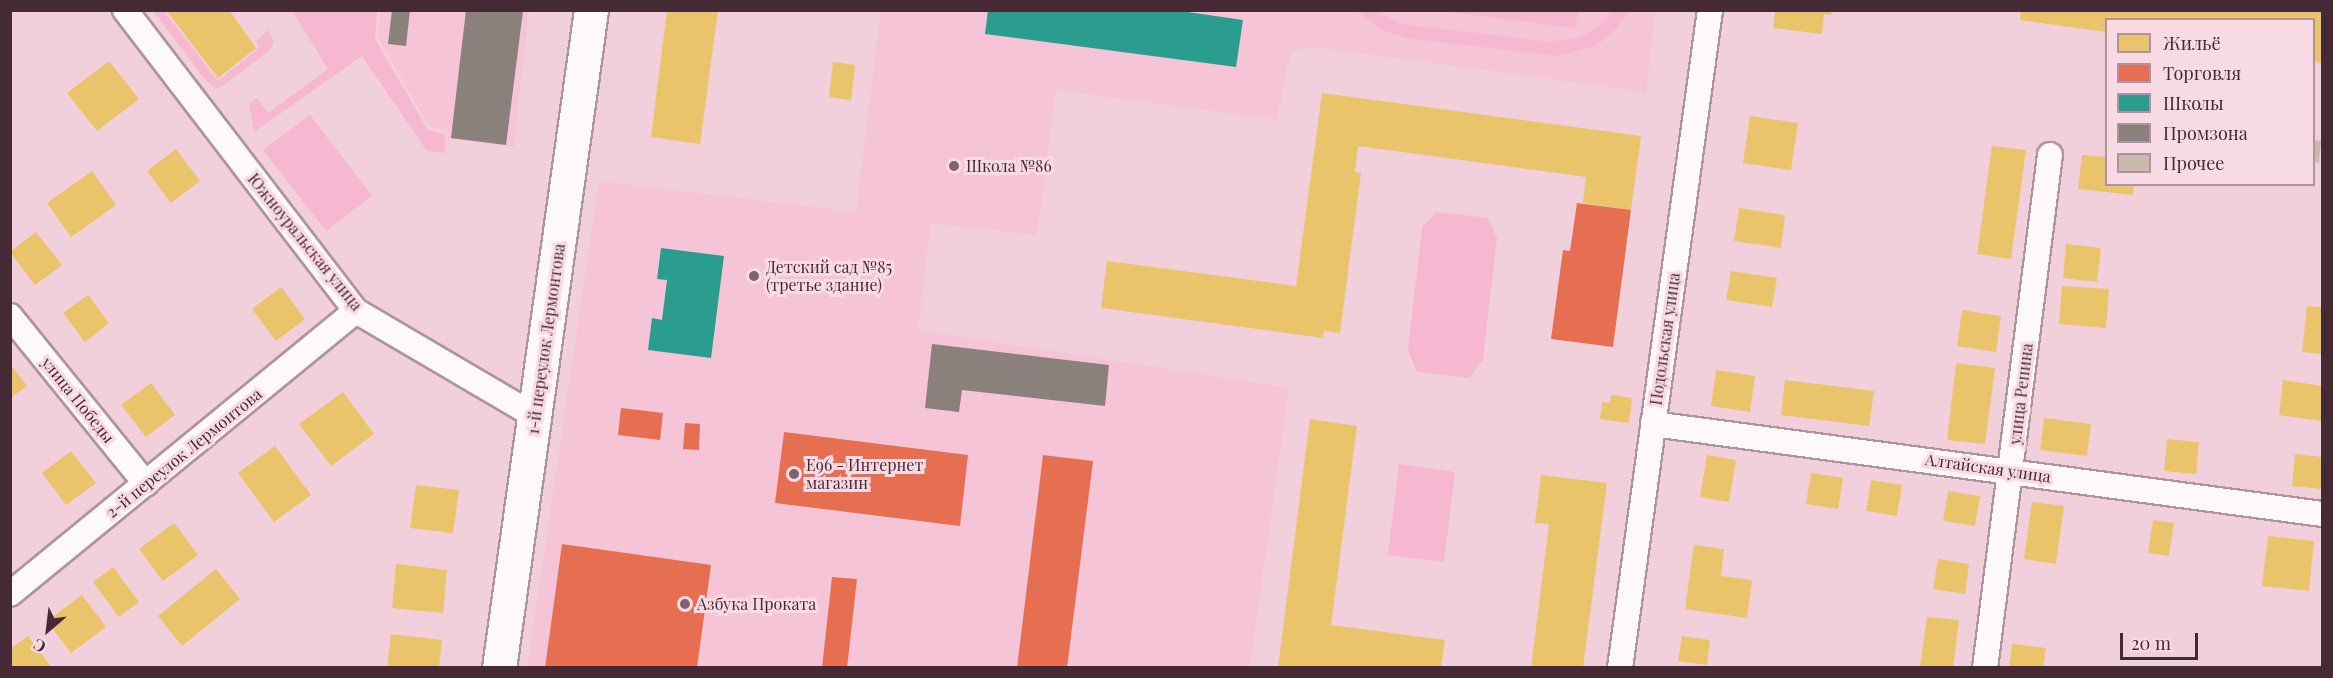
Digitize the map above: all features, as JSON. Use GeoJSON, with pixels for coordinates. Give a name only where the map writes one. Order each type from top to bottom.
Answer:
{"type":"FeatureCollection","features":[{"type":"Feature","properties":{"kind":"street","name":"Южноуральская улица"},"geometry":{"type":"LineString","coordinates":[[125,10],[356,311],[535,416]]}},
{"type":"Feature","properties":{"kind":"street","name":"1-й переулок Лермонтова"},"geometry":{"type":"LineString","coordinates":[[499,668],[591,10]]}},
{"type":"Feature","properties":{"kind":"street","name":"Подольская улица"},"geometry":{"type":"LineString","coordinates":[[1620,668],[1710,10]]}},
{"type":"Feature","properties":{"kind":"street","name":"улица Репина"},"geometry":{"type":"LineString","coordinates":[[1985,668],[2012,471],[2050,155]]}},
{"type":"Feature","properties":{"kind":"street","name":"2-й переулок Лермонтова"},"geometry":{"type":"LineString","coordinates":[[10,594],[356,311]]}},
{"type":"Feature","properties":{"kind":"street","name":"улица Победы"},"geometry":{"type":"LineString","coordinates":[[10,316],[146,484]]}},
{"type":"Feature","properties":{"kind":"street","name":"Алтайская улица"},"geometry":{"type":"LineString","coordinates":[[1653,424],[2322,514]]}},
{"type":"Feature","properties":{"kind":"shaded area"},"geometry":{"type":"Polygon","coordinates":[[[153,11],[164,11],[218,81],[259,48],[256,41],[268,30],[274,42],[269,51],[218,89],[207,82],[153,11]]]}},
{"type":"Feature","properties":{"kind":"shaded area"},"geometry":{"type":"Polygon","coordinates":[[[292,11],[377,11],[375,39],[428,130],[445,134],[445,153],[427,151],[362,56],[254,132],[249,103],[257,98],[268,113],[328,69],[292,11]]]}},
{"type":"Feature","properties":{"kind":"shaded area"},"geometry":{"type":"Polygon","coordinates":[[[380,11],[529,11],[514,147],[448,139],[448,129],[430,128],[378,38],[380,11]]]}},
{"type":"Feature","properties":{"kind":"shaded area"},"geometry":{"type":"Polygon","coordinates":[[[881,11],[1655,11],[1646,92],[1313,47],[1298,50],[1289,58],[1277,120],[1056,90],[1037,235],[931,223],[918,330],[1289,388],[1250,667],[527,668],[599,181],[856,212],[881,11]]]}},
{"type":"Feature","properties":{"kind":"shaded area"},"geometry":{"type":"Polygon","coordinates":[[[1357,11],[1376,11],[1401,24],[1550,42],[1581,37],[1600,26],[1612,11],[1628,11],[1617,28],[1596,46],[1557,56],[1406,38],[1380,29],[1357,11]]]}},
{"type":"Feature","properties":{"kind":"shaded area"},"geometry":{"type":"Polygon","coordinates":[[[1441,11],[1578,11],[1575,28],[1441,11]]]}},
{"type":"Feature","properties":{"kind":"shaded area"},"geometry":{"type":"Polygon","coordinates":[[[310,115],[372,196],[326,231],[263,150],[310,115]]]}},
{"type":"Feature","properties":{"kind":"shaded area"},"geometry":{"type":"Polygon","coordinates":[[[1436,212],[1488,218],[1497,238],[1483,359],[1469,378],[1417,372],[1408,350],[1422,228],[1436,212]]]}},
{"type":"Feature","properties":{"kind":"shaded area"},"geometry":{"type":"Polygon","coordinates":[[[1399,464],[1455,472],[1444,562],[1388,555],[1399,464]]]}},
{"type":"Feature","properties":{"kind":"building: Жильё"},"geometry":{"type":"Polygon","coordinates":[[[166,10],[229,10],[256,48],[218,78],[166,10]]]}},
{"type":"Feature","properties":{"kind":"building: Жильё"},"geometry":{"type":"Polygon","coordinates":[[[667,10],[718,10],[700,144],[651,137],[667,10]]]}},
{"type":"Feature","properties":{"kind":"building: Жильё"},"geometry":{"type":"Polygon","coordinates":[[[1775,10],[1832,10],[1831,15],[1824,14],[1822,34],[1773,28],[1775,10]]]}},
{"type":"Feature","properties":{"kind":"building: Жильё"},"geometry":{"type":"Polygon","coordinates":[[[2021,10],[2322,10],[2322,63],[2315,61],[2315,18],[2105,18],[2105,32],[2020,20],[2021,10]]]}},
{"type":"Feature","properties":{"kind":"building: Жильё"},"geometry":{"type":"Polygon","coordinates":[[[109,61],[139,99],[97,131],[67,93],[109,61]]]}},
{"type":"Feature","properties":{"kind":"building: Жильё"},"geometry":{"type":"Polygon","coordinates":[[[833,62],[855,65],[851,100],[829,97],[833,62]]]}},
{"type":"Feature","properties":{"kind":"building: Жильё"},"geometry":{"type":"Polygon","coordinates":[[[1322,93],[1641,136],[1631,210],[1583,203],[1586,177],[1358,146],[1355,172],[1361,173],[1340,333],[1324,331],[1323,338],[1101,308],[1107,261],[1296,286],[1322,93]]]}},
{"type":"Feature","properties":{"kind":"building: Жильё"},"geometry":{"type":"Polygon","coordinates":[[[1750,116],[1798,123],[1791,170],[1743,163],[1750,116]]]}},
{"type":"Feature","properties":{"kind":"building: Жильё"},"geometry":{"type":"Polygon","coordinates":[[[1992,146],[2026,150],[2011,259],[1977,254],[1992,146]]]}},
{"type":"Feature","properties":{"kind":"building: Жильё"},"geometry":{"type":"Polygon","coordinates":[[[176,149],[200,181],[171,203],[147,171],[176,149]]]}},
{"type":"Feature","properties":{"kind":"building: Жильё"},"geometry":{"type":"Polygon","coordinates":[[[2082,155],[2105,157],[2105,186],[2134,186],[2133,195],[2078,189],[2082,155]]]}},
{"type":"Feature","properties":{"kind":"building: Жильё"},"geometry":{"type":"Polygon","coordinates":[[[92,171],[116,205],[71,237],[47,203],[92,171]]]}},
{"type":"Feature","properties":{"kind":"building: Жильё"},"geometry":{"type":"Polygon","coordinates":[[[1739,208],[1785,215],[1781,248],[1734,241],[1739,208]]]}},
{"type":"Feature","properties":{"kind":"building: Жильё"},"geometry":{"type":"Polygon","coordinates":[[[36,232],[62,265],[35,285],[10,252],[36,232]]]}},
{"type":"Feature","properties":{"kind":"building: Жильё"},"geometry":{"type":"Polygon","coordinates":[[[2066,244],[2101,248],[2097,282],[2063,278],[2066,244]]]}},
{"type":"Feature","properties":{"kind":"building: Жильё"},"geometry":{"type":"Polygon","coordinates":[[[1731,271],[1777,278],[1772,307],[1726,300],[1731,271]]]}},
{"type":"Feature","properties":{"kind":"building: Жильё"},"geometry":{"type":"Polygon","coordinates":[[[2062,286],[2109,289],[2106,328],[2059,324],[2062,286]]]}},
{"type":"Feature","properties":{"kind":"building: Жильё"},"geometry":{"type":"Polygon","coordinates":[[[281,287],[305,319],[276,341],[252,309],[281,287]]]}},
{"type":"Feature","properties":{"kind":"building: Жильё"},"geometry":{"type":"Polygon","coordinates":[[[88,295],[109,323],[85,342],[63,313],[88,295]]]}},
{"type":"Feature","properties":{"kind":"building: Жильё"},"geometry":{"type":"Polygon","coordinates":[[[2307,306],[2322,307],[2322,354],[2302,352],[2307,306]]]}},
{"type":"Feature","properties":{"kind":"building: Жильё"},"geometry":{"type":"Polygon","coordinates":[[[1962,310],[2001,316],[1996,352],[1957,346],[1962,310]]]}},
{"type":"Feature","properties":{"kind":"building: Жильё"},"geometry":{"type":"Polygon","coordinates":[[[1956,363],[1995,368],[1985,444],[1947,440],[1956,363]]]}},
{"type":"Feature","properties":{"kind":"building: Жильё"},"geometry":{"type":"Polygon","coordinates":[[[10,364],[27,386],[10,398],[10,364]]]}},
{"type":"Feature","properties":{"kind":"building: Жильё"},"geometry":{"type":"Polygon","coordinates":[[[1716,370],[1755,376],[1750,412],[1711,406],[1716,370]]]}},
{"type":"Feature","properties":{"kind":"building: Жильё"},"geometry":{"type":"Polygon","coordinates":[[[1785,380],[1874,391],[1869,426],[1781,415],[1785,380]]]}},
{"type":"Feature","properties":{"kind":"building: Жильё"},"geometry":{"type":"Polygon","coordinates":[[[2283,380],[2322,386],[2322,421],[2279,415],[2283,380]]]}},
{"type":"Feature","properties":{"kind":"building: Жильё"},"geometry":{"type":"Polygon","coordinates":[[[151,383],[175,415],[146,437],[121,405],[151,383]]]}},
{"type":"Feature","properties":{"kind":"building: Жильё"},"geometry":{"type":"Polygon","coordinates":[[[343,392],[374,434],[331,466],[299,424],[343,392]]]}},
{"type":"Feature","properties":{"kind":"building: Жильё"},"geometry":{"type":"Polygon","coordinates":[[[1611,395],[1632,398],[1629,423],[1600,419],[1602,402],[1610,403],[1611,395]]]}},
{"type":"Feature","properties":{"kind":"building: Жильё"},"geometry":{"type":"Polygon","coordinates":[[[2044,418],[2091,424],[2087,456],[2040,450],[2044,418]]]}},
{"type":"Feature","properties":{"kind":"building: Жильё"},"geometry":{"type":"Polygon","coordinates":[[[1310,419],[1357,426],[1331,625],[1445,640],[1441,668],[1278,667],[1310,419]]]}},
{"type":"Feature","properties":{"kind":"building: Жильё"},"geometry":{"type":"Polygon","coordinates":[[[2167,439],[2199,442],[2196,474],[2164,471],[2167,439]]]}},
{"type":"Feature","properties":{"kind":"building: Жильё"},"geometry":{"type":"Polygon","coordinates":[[[275,446],[311,495],[274,522],[238,473],[275,446]]]}},
{"type":"Feature","properties":{"kind":"building: Жильё"},"geometry":{"type":"Polygon","coordinates":[[[71,451],[96,483],[66,505],[42,473],[71,451]]]}},
{"type":"Feature","properties":{"kind":"building: Жильё"},"geometry":{"type":"Polygon","coordinates":[[[2295,454],[2322,457],[2322,489],[2292,486],[2295,454]]]}},
{"type":"Feature","properties":{"kind":"building: Жильё"},"geometry":{"type":"Polygon","coordinates":[[[1707,455],[1736,460],[1729,502],[1700,497],[1707,455]]]}},
{"type":"Feature","properties":{"kind":"building: Жильё"},"geometry":{"type":"Polygon","coordinates":[[[1811,473],[1843,478],[1838,509],[1806,504],[1811,473]]]}},
{"type":"Feature","properties":{"kind":"building: Жильё"},"geometry":{"type":"Polygon","coordinates":[[[1541,475],[1607,483],[1583,668],[1531,668],[1549,524],[1535,523],[1541,475]]]}},
{"type":"Feature","properties":{"kind":"building: Жильё"},"geometry":{"type":"Polygon","coordinates":[[[1871,480],[1902,485],[1897,516],[1866,511],[1871,480]]]}},
{"type":"Feature","properties":{"kind":"building: Жильё"},"geometry":{"type":"Polygon","coordinates":[[[416,485],[459,490],[453,533],[410,528],[416,485]]]}},
{"type":"Feature","properties":{"kind":"building: Жильё"},"geometry":{"type":"Polygon","coordinates":[[[1948,491],[1980,496],[1975,526],[1943,521],[1948,491]]]}},
{"type":"Feature","properties":{"kind":"building: Жильё"},"geometry":{"type":"Polygon","coordinates":[[[2032,502],[2064,506],[2056,564],[2024,559],[2032,502]]]}},
{"type":"Feature","properties":{"kind":"building: Жильё"},"geometry":{"type":"Polygon","coordinates":[[[2153,520],[2174,523],[2169,556],[2148,553],[2153,520]]]}},
{"type":"Feature","properties":{"kind":"building: Жильё"},"geometry":{"type":"Polygon","coordinates":[[[174,523],[198,555],[163,581],[139,549],[174,523]]]}},
{"type":"Feature","properties":{"kind":"building: Жильё"},"geometry":{"type":"Polygon","coordinates":[[[2268,536],[2314,541],[2309,591],[2262,586],[2268,536]]]}},
{"type":"Feature","properties":{"kind":"building: Жильё"},"geometry":{"type":"Polygon","coordinates":[[[1694,545],[1724,549],[1721,576],[1752,580],[1747,618],[1685,609],[1694,545]]]}},
{"type":"Feature","properties":{"kind":"building: Жильё"},"geometry":{"type":"Polygon","coordinates":[[[1938,559],[1969,564],[1965,594],[1933,589],[1938,559]]]}},
{"type":"Feature","properties":{"kind":"building: Жильё"},"geometry":{"type":"Polygon","coordinates":[[[396,564],[447,570],[443,613],[392,608],[396,564]]]}},
{"type":"Feature","properties":{"kind":"building: Жильё"},"geometry":{"type":"Polygon","coordinates":[[[113,567],[139,602],[119,617],[93,582],[113,567]]]}},
{"type":"Feature","properties":{"kind":"building: Жильё"},"geometry":{"type":"Polygon","coordinates":[[[216,569],[240,599],[182,646],[158,616],[216,569]]]}},
{"type":"Feature","properties":{"kind":"building: Жильё"},"geometry":{"type":"Polygon","coordinates":[[[82,595],[106,627],[71,653],[47,621],[82,595]]]}},
{"type":"Feature","properties":{"kind":"building: Жильё"},"geometry":{"type":"Polygon","coordinates":[[[1927,617],[1959,620],[1953,668],[1920,668],[1927,617]]]}},
{"type":"Feature","properties":{"kind":"building: Жильё"},"geometry":{"type":"Polygon","coordinates":[[[391,634],[442,640],[439,668],[387,668],[391,634]]]}},
{"type":"Feature","properties":{"kind":"building: Жильё"},"geometry":{"type":"Polygon","coordinates":[[[28,636],[52,668],[10,668],[10,649],[28,636]]]}},
{"type":"Feature","properties":{"kind":"building: Жильё"},"geometry":{"type":"Polygon","coordinates":[[[1682,636],[1710,640],[1707,665],[1678,661],[1682,636]]]}},
{"type":"Feature","properties":{"kind":"building: Жильё"},"geometry":{"type":"Polygon","coordinates":[[[2012,644],[2046,648],[2043,668],[2009,668],[2012,644]]]}},
{"type":"Feature","properties":{"kind":"building: Торговля"},"geometry":{"type":"Polygon","coordinates":[[[1577,203],[1631,210],[1613,347],[1551,339],[1563,250],[1570,251],[1577,203]]]}},
{"type":"Feature","properties":{"kind":"building: Торговля"},"geometry":{"type":"Polygon","coordinates":[[[621,408],[663,413],[660,440],[618,435],[621,408]]]}},
{"type":"Feature","properties":{"kind":"building: Торговля"},"geometry":{"type":"Polygon","coordinates":[[[685,423],[700,424],[699,450],[683,449],[685,423]]]}},
{"type":"Feature","properties":{"kind":"building: Торговля"},"geometry":{"type":"Polygon","coordinates":[[[784,432],[968,455],[960,526],[775,503],[784,432]]]}},
{"type":"Feature","properties":{"kind":"building: Торговля"},"geometry":{"type":"Polygon","coordinates":[[[1043,455],[1093,461],[1067,668],[1017,668],[1043,455]]]}},
{"type":"Feature","properties":{"kind":"building: Торговля"},"geometry":{"type":"Polygon","coordinates":[[[562,544],[711,565],[697,668],[545,668],[562,544]]]}},
{"type":"Feature","properties":{"kind":"building: Торговля"},"geometry":{"type":"Polygon","coordinates":[[[832,577],[857,579],[847,668],[822,668],[832,577]]]}},
{"type":"Feature","properties":{"kind":"building: Школы"},"geometry":{"type":"Polygon","coordinates":[[[988,10],[1174,10],[1243,20],[1236,67],[985,34],[988,10]]]}},
{"type":"Feature","properties":{"kind":"building: Школы"},"geometry":{"type":"Polygon","coordinates":[[[661,248],[724,256],[711,358],[648,350],[652,318],[662,320],[667,280],[657,279],[661,248]]]}},
{"type":"Feature","properties":{"kind":"building: Промзона"},"geometry":{"type":"Polygon","coordinates":[[[392,10],[410,10],[406,46],[388,44],[392,10]]]}},
{"type":"Feature","properties":{"kind":"building: Промзона"},"geometry":{"type":"Polygon","coordinates":[[[466,10],[523,11],[506,145],[451,138],[466,10]]]}},
{"type":"Feature","properties":{"kind":"building: Промзона"},"geometry":{"type":"Polygon","coordinates":[[[932,344],[1109,365],[1105,406],[962,390],[959,412],[925,408],[932,344]]]}},
{"type":"Feature","properties":{"kind":"building: Прочее"},"geometry":{"type":"Polygon","coordinates":[[[2315,140],[2321,141],[2319,163],[2315,162],[2315,140]]]}},
{"type":"Feature","properties":{"kind":"place","name":"Школа №86"},"geometry":{"type":"Point","coordinates":[954,166]}},
{"type":"Feature","properties":{"kind":"place","name":"Детский сад №85 (третье здание)"},"geometry":{"type":"Point","coordinates":[754,276]}},
{"type":"Feature","properties":{"kind":"place","name":"Е96 - Интернет магазин"},"geometry":{"type":"Point","coordinates":[794,474]}},
{"type":"Feature","properties":{"kind":"place","name":"Азбука Проката"},"geometry":{"type":"Point","coordinates":[685,604]}}]}
